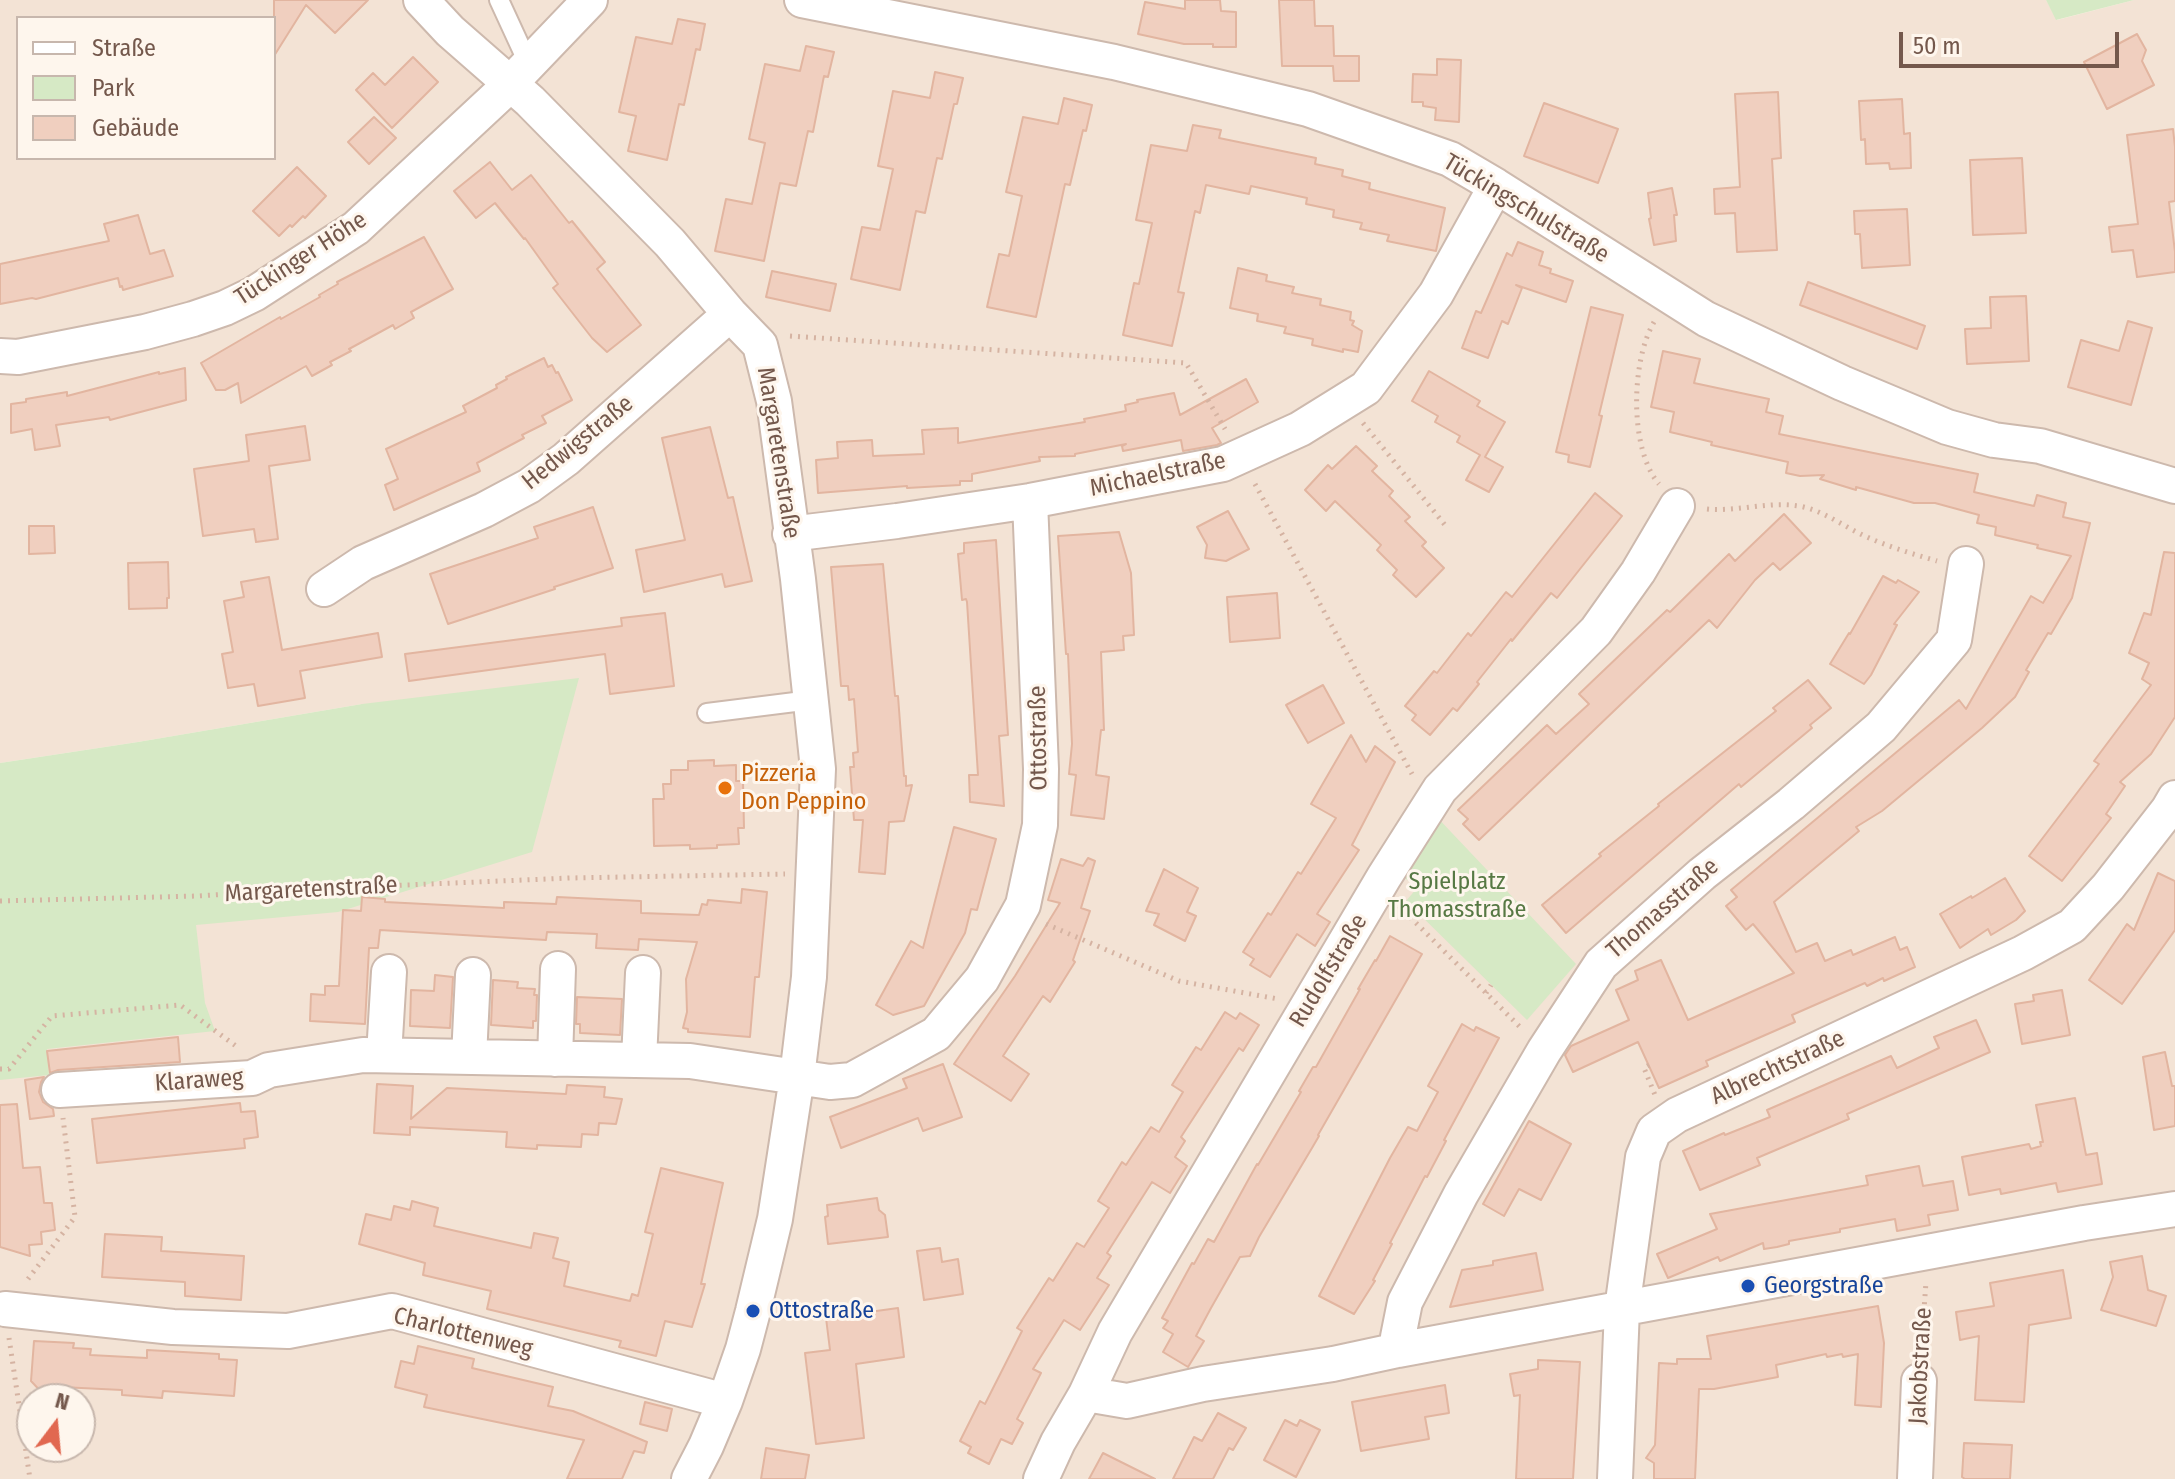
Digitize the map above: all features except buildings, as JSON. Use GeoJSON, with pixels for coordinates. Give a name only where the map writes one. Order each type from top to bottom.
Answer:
{"type":"FeatureCollection","features":[{"type":"Feature","properties":{"kind":"street"},"geometry":{"type":"LineString","coordinates":[[421,0],[450,31],[518,73],[590,0]]}},
{"type":"Feature","properties":{"kind":"street","name":"Tückingschulstraße"},"geometry":{"type":"LineString","coordinates":[[802,0],[1114,62],[1308,109],[1450,159],[1706,319],[1842,383],[1947,427],[1994,440],[2040,446],[2175,486]]}},
{"type":"Feature","properties":{"kind":"street","name":"Margaretenstraße"},"geometry":{"type":"LineString","coordinates":[[518,73],[530,101],[670,243],[760,345],[774,401],[798,579],[818,769],[809,977],[797,1077],[775,1219],[743,1349],[725,1401],[689,1479]]}},
{"type":"Feature","properties":{"kind":"street","name":"Tückinger Höhe"},"geometry":{"type":"LineString","coordinates":[[0,356],[18,357],[145,332],[225,308],[254,294],[356,228],[455,137],[518,73]]}},
{"type":"Feature","properties":{"kind":"street","name":"Michaelstraße"},"geometry":{"type":"LineString","coordinates":[[790,534],[1030,501],[1223,464],[1300,429],[1366,388],[1436,294],[1496,186]]}},
{"type":"Feature","properties":{"kind":"street","name":"Hedwigstraße"},"geometry":{"type":"LineString","coordinates":[[324,589],[363,563],[484,510],[529,486],[566,459],[730,314]]}},
{"type":"Feature","properties":{"kind":"street","name":"Ottostraße"},"geometry":{"type":"LineString","coordinates":[[797,1077],[830,1082],[852,1080],[936,1034],[982,979],[1023,905],[1040,825],[1041,769],[1030,501]]}},
{"type":"Feature","properties":{"kind":"street","name":"Rudolfstraße"},"geometry":{"type":"LineString","coordinates":[[1041,1479],[1115,1332],[1429,805],[1440,789],[1596,631],[1638,572],[1677,506]]}},
{"type":"Feature","properties":{"kind":"street","name":"Thomasstraße"},"geometry":{"type":"LineString","coordinates":[[1398,1350],[1405,1302],[1461,1194],[1544,1051],[1601,964],[1702,874],[1881,727],[1954,640],[1966,564]]}},
{"type":"Feature","properties":{"kind":"street","name":"Albrechtstraße"},"geometry":{"type":"LineString","coordinates":[[1615,1479],[1622,1309],[1643,1157],[1654,1131],[1677,1115],[2023,953],[2072,926],[2108,887],[2175,798]]}},
{"type":"Feature","properties":{"kind":"street"},"geometry":{"type":"LineString","coordinates":[[555,1059],[558,969]]}},
{"type":"Feature","properties":{"kind":"street"},"geometry":{"type":"LineString","coordinates":[[384,1055],[389,972]]}},
{"type":"Feature","properties":{"kind":"street"},"geometry":{"type":"LineString","coordinates":[[639,1060],[643,973]]}},
{"type":"Feature","properties":{"kind":"street"},"geometry":{"type":"LineString","coordinates":[[469,1057],[473,975]]}},
{"type":"Feature","properties":{"kind":"street","name":"Klaraweg"},"geometry":{"type":"LineString","coordinates":[[59,1090],[252,1078],[269,1070],[363,1055],[690,1061],[797,1077]]}},
{"type":"Feature","properties":{"kind":"street"},"geometry":{"type":"LineString","coordinates":[[1086,1394],[1127,1401],[1203,1384],[1333,1364],[2084,1223],[2175,1209]]}},
{"type":"Feature","properties":{"kind":"street","name":"Charlottenweg"},"geometry":{"type":"LineString","coordinates":[[5,1309],[173,1327],[288,1331],[392,1311],[725,1401]]}},
{"type":"Feature","properties":{"kind":"street","name":"Jakobstraße"},"geometry":{"type":"LineString","coordinates":[[1915,1479],[1919,1381]]}},
{"type":"Feature","properties":{"kind":"lane"},"geometry":{"type":"LineString","coordinates":[[499,0],[518,73]]}},
{"type":"Feature","properties":{"kind":"lane"},"geometry":{"type":"LineString","coordinates":[[707,713],[811,700]]}},
{"type":"Feature","properties":{"kind":"path"},"geometry":{"type":"LineString","coordinates":[[1670,297],[1647,334],[1637,382],[1637,423],[1649,473],[1677,506],[1720,510],[1797,506],[1818,511],[1890,547],[1942,563],[1966,564]]}},
{"type":"Feature","properties":{"kind":"path"},"geometry":{"type":"LineString","coordinates":[[760,345],[775,335],[809,336],[956,349],[1186,363],[1240,456],[1429,805]]}},
{"type":"Feature","properties":{"kind":"path"},"geometry":{"type":"LineString","coordinates":[[1345,401],[1445,525]]}},
{"type":"Feature","properties":{"kind":"path","name":"Margaretenstraße"},"geometry":{"type":"LineString","coordinates":[[0,901],[198,896],[570,878],[814,874]]}},
{"type":"Feature","properties":{"kind":"path"},"geometry":{"type":"LineString","coordinates":[[1379,886],[1544,1051]]}},
{"type":"Feature","properties":{"kind":"path"},"geometry":{"type":"LineString","coordinates":[[1019,913],[1179,981],[1307,1006]]}},
{"type":"Feature","properties":{"kind":"path"},"geometry":{"type":"LineString","coordinates":[[1486,993],[1491,985]]}},
{"type":"Feature","properties":{"kind":"path"},"geometry":{"type":"LineString","coordinates":[[0,1069],[9,1069],[52,1016],[180,1005],[269,1070]]}},
{"type":"Feature","properties":{"kind":"path"},"geometry":{"type":"LineString","coordinates":[[30,1479],[5,1309],[75,1217],[59,1090]]}},
{"type":"Feature","properties":{"kind":"path","name":"Jakobstraße"},"geometry":{"type":"LineString","coordinates":[[1919,1381],[1927,1253]]}},
{"type":"Feature","properties":{"kind":"shaded area"},"geometry":{"type":"Polygon","coordinates":[[[0,0],[2046,0],[2057,20],[2134,0],[2175,0],[2175,1479],[0,1479],[0,977],[362,704],[0,763],[0,0]]]}},
{"type":"Feature","properties":{"kind":"green space"},"geometry":{"type":"Polygon","coordinates":[[[2046,0],[2134,0],[2056,20],[2046,0]]]}},
{"type":"Feature","properties":{"kind":"green space"},"geometry":{"type":"Polygon","coordinates":[[[579,678],[532,852],[338,912],[196,925],[205,1003],[215,1031],[47,1049],[49,1075],[0,1080],[0,763],[362,704],[579,678]]]}},
{"type":"Feature","properties":{"kind":"green space","name":"Spielplatz Thomasstraße"},"geometry":{"type":"Polygon","coordinates":[[[1434,814],[1576,964],[1527,1020],[1406,901],[1417,888],[1399,873],[1434,814]]]}},
{"type":"Feature","properties":{"kind":"place","name":"Pizzeria Don Peppino"},"geometry":{"type":"Point","coordinates":[725,788]}},
{"type":"Feature","properties":{"kind":"place","name":"Georgstraße"},"geometry":{"type":"Point","coordinates":[1748,1286]}},
{"type":"Feature","properties":{"kind":"place","name":"Ottostraße"},"geometry":{"type":"Point","coordinates":[753,1311]}}]}
